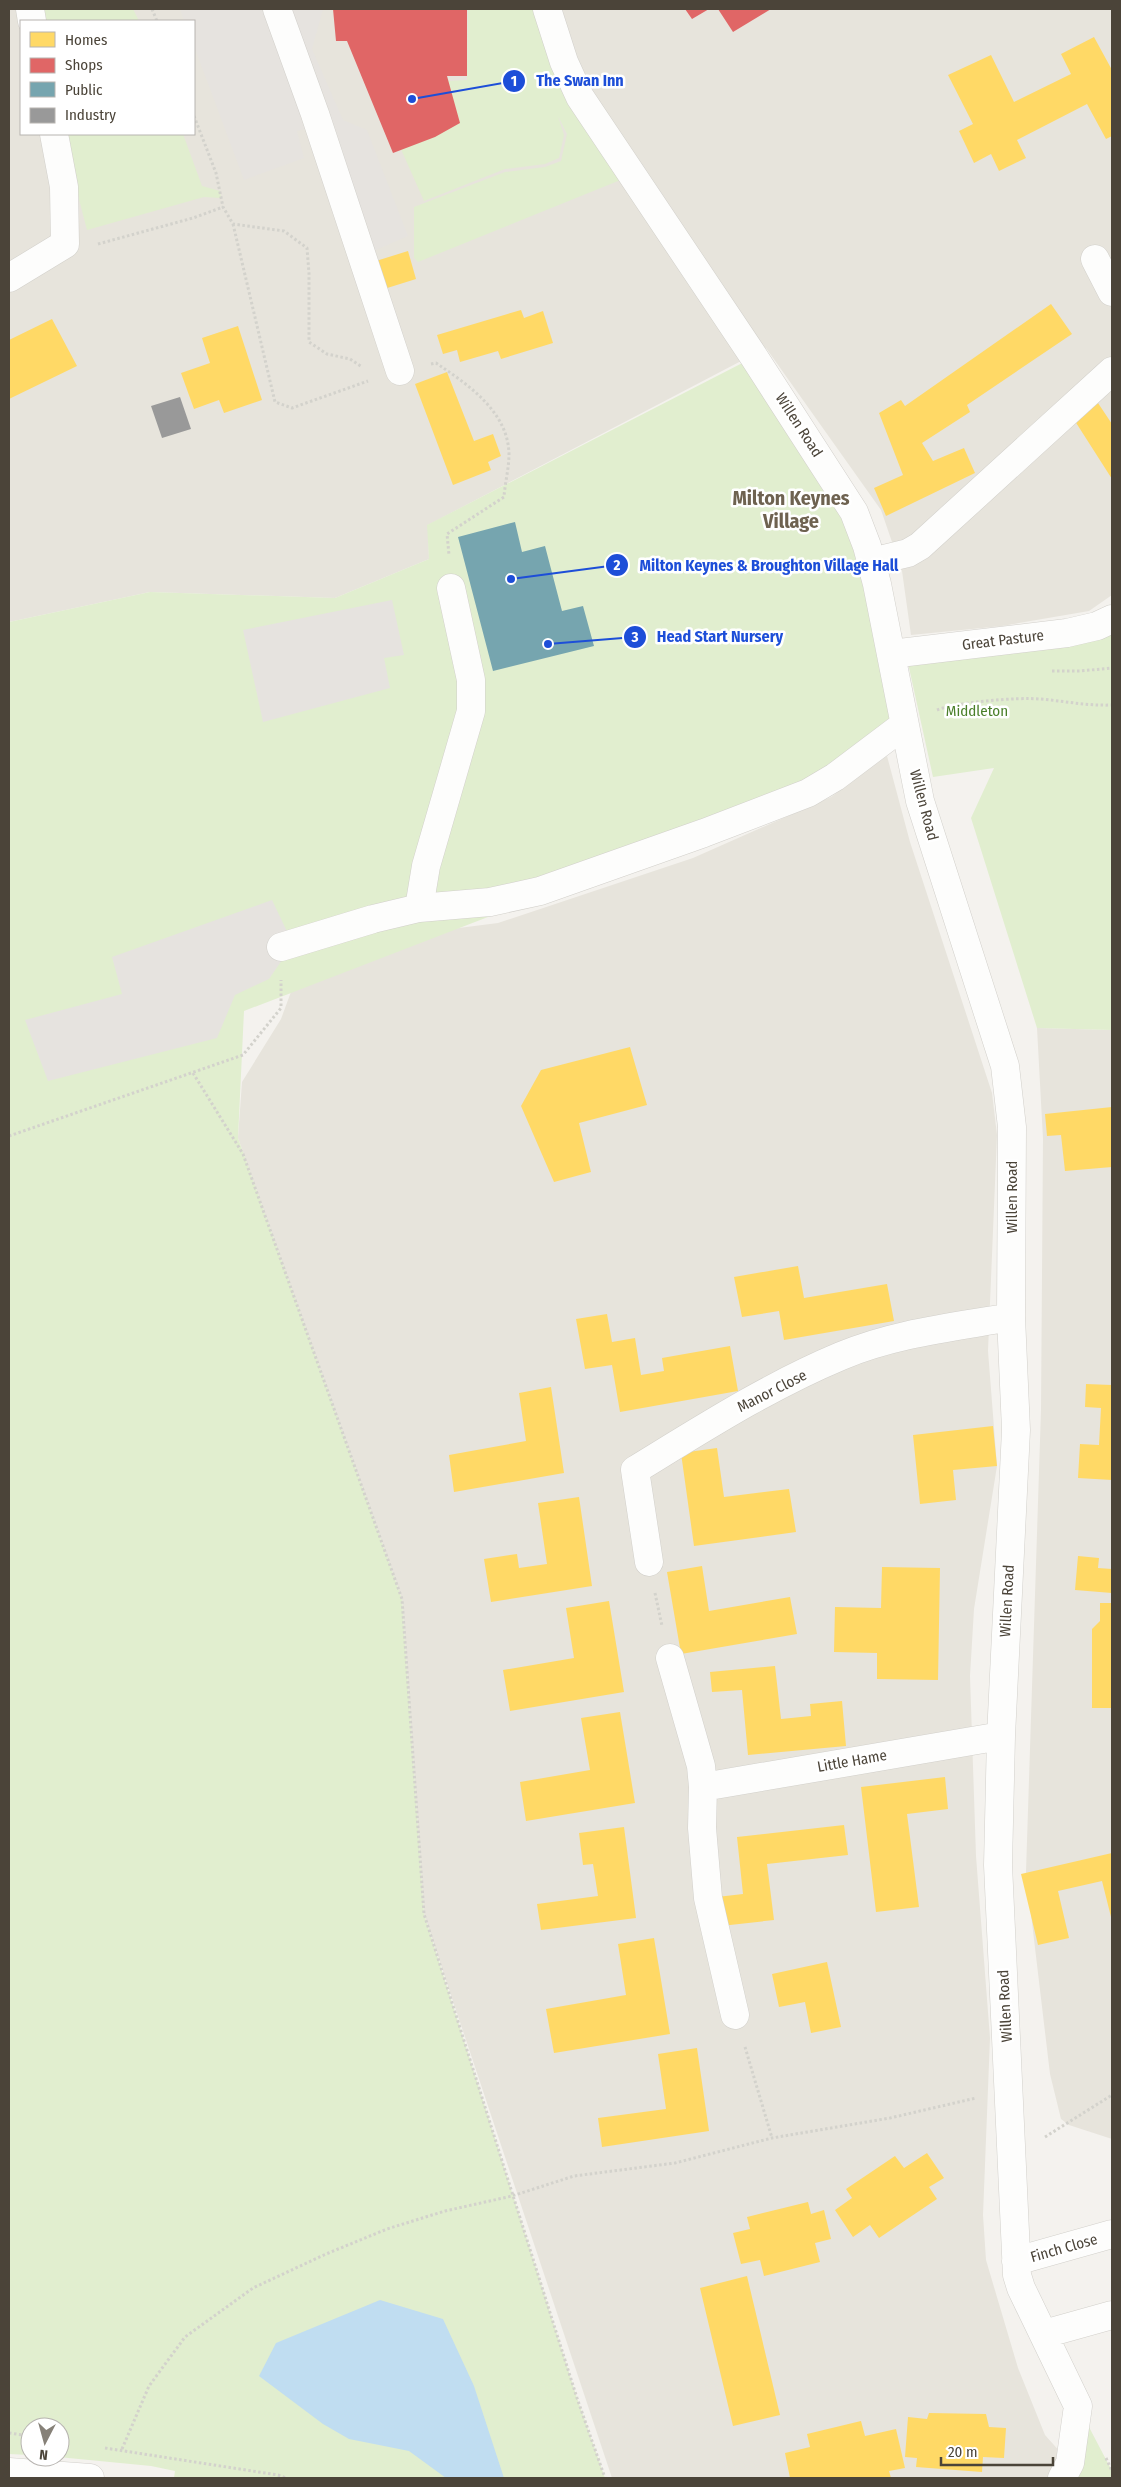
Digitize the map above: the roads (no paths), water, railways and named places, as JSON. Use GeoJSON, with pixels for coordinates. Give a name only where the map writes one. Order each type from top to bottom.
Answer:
{"type":"FeatureCollection","features":[{"type":"Feature","properties":{"kind":"street"},"geometry":{"type":"LineString","coordinates":[[277,9],[315,114],[400,371]]}},
{"type":"Feature","properties":{"kind":"street","name":"Willen Road"},"geometry":{"type":"LineString","coordinates":[[547,9],[564,62],[580,97],[838,484],[854,512],[871,562],[920,800],[1006,1066],[1012,1127],[1011,1317],[1016,1430],[1001,1736],[998,1865],[1010,2094],[1016,2261],[1021,2288],[1078,2406],[1070,2463],[1062,2478]]}},
{"type":"Feature","properties":{"kind":"street"},"geometry":{"type":"LineString","coordinates":[[9,278],[65,244],[64,187],[54,135]]}},
{"type":"Feature","properties":{"kind":"street"},"geometry":{"type":"LineString","coordinates":[[1095,259],[1112,292]]}},
{"type":"Feature","properties":{"kind":"street"},"geometry":{"type":"LineString","coordinates":[[871,562],[908,552],[920,546],[1112,371]]}},
{"type":"Feature","properties":{"kind":"street"},"geometry":{"type":"LineString","coordinates":[[419,908],[426,866],[471,711],[468,663],[451,588]]}},
{"type":"Feature","properties":{"kind":"street","name":"Great Pasture"},"geometry":{"type":"LineString","coordinates":[[891,654],[1067,633],[1097,626],[1112,619]]}},
{"type":"Feature","properties":{"kind":"street"},"geometry":{"type":"LineString","coordinates":[[281,947],[373,919],[419,908],[490,902],[532,893],[704,833],[808,792],[835,777],[904,724]]}},
{"type":"Feature","properties":{"kind":"street","name":"Manor Close"},"geometry":{"type":"LineString","coordinates":[[649,1562],[635,1470],[747,1402],[842,1356],[893,1339],[1011,1317]]}},
{"type":"Feature","properties":{"kind":"street"},"geometry":{"type":"LineString","coordinates":[[670,1658],[694,1742],[703,1787],[702,1828],[708,1898],[735,2015]]}},
{"type":"Feature","properties":{"kind":"street","name":"Little Hame"},"geometry":{"type":"LineString","coordinates":[[703,1787],[1001,1736]]}},
{"type":"Feature","properties":{"kind":"street","name":"Finch Close"},"geometry":{"type":"LineString","coordinates":[[1016,2261],[1112,2234]]}},
{"type":"Feature","properties":{"kind":"street"},"geometry":{"type":"LineString","coordinates":[[1044,2334],[1112,2315]]}},
{"type":"Feature","properties":{"kind":"street"},"geometry":{"type":"LineString","coordinates":[[9,2472],[90,2478]]}},
{"type":"Feature","properties":{"kind":"water"},"geometry":{"type":"Polygon","coordinates":[[[380,2300],[443,2319],[474,2386],[504,2478],[446,2478],[409,2451],[349,2439],[323,2424],[259,2376],[276,2343],[380,2300]]]}},
{"type":"Feature","properties":{"kind":"place","name":"The Swan Inn"},"geometry":{"type":"Point","coordinates":[412,99]}},
{"type":"Feature","properties":{"kind":"place","name":"Milton Keynes & Broughton Village Hall"},"geometry":{"type":"Point","coordinates":[511,579]}},
{"type":"Feature","properties":{"kind":"place","name":"Head Start Nursery"},"geometry":{"type":"Point","coordinates":[548,644]}},
{"type":"Feature","properties":{"kind":"district","name":"Milton Keynes Village"},"geometry":{"type":"Point","coordinates":[791,510]}},
{"type":"Feature","properties":{"kind":"park label","name":"Middleton"},"geometry":{"type":"Point","coordinates":[977,711]}}]}
